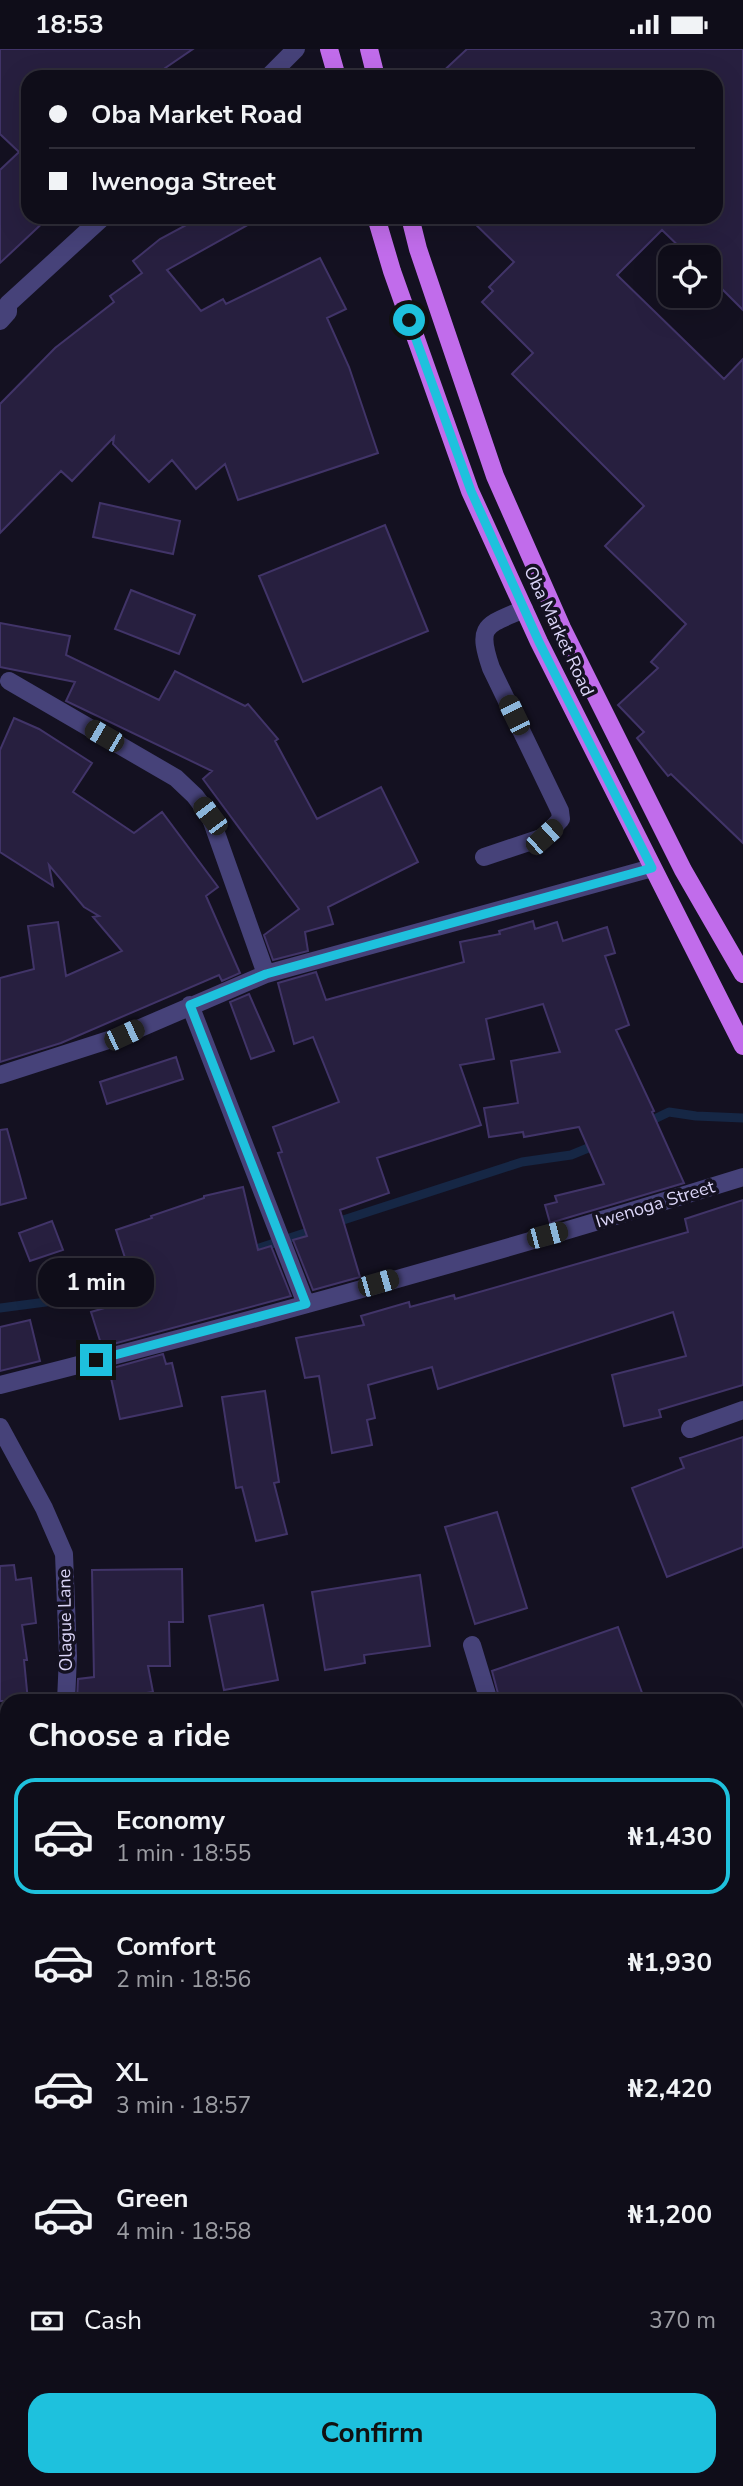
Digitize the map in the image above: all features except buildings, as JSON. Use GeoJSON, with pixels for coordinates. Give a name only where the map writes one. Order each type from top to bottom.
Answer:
{"type":"FeatureCollection","features":[{"type":"Feature","properties":{"kind":"main road"},"geometry":{"type":"LineString","coordinates":[[329,49],[335,70]]}},
{"type":"Feature","properties":{"kind":"main road"},"geometry":{"type":"LineString","coordinates":[[369,49],[374,70]]}},
{"type":"Feature","properties":{"kind":"main road","name":"Oba Market Road"},"geometry":{"type":"LineString","coordinates":[[378,224],[392,271],[471,491],[524,609],[743,1046]]}},
{"type":"Feature","properties":{"kind":"main road","name":"Oba Market Road"},"geometry":{"type":"LineString","coordinates":[[413,224],[418,249],[495,476],[562,628],[683,870],[742,968]]}},
{"type":"Feature","properties":{"kind":"street"},"geometry":{"type":"LineString","coordinates":[[275,70],[296,49]]}},
{"type":"Feature","properties":{"kind":"street"},"geometry":{"type":"LineString","coordinates":[[0,321],[8,312],[4,299],[95,224]]}},
{"type":"Feature","properties":{"kind":"street"},"geometry":{"type":"LineString","coordinates":[[484,857],[544,837],[561,819],[560,810],[484,646],[484,632],[490,624],[524,609]]}},
{"type":"Feature","properties":{"kind":"street"},"geometry":{"type":"LineString","coordinates":[[9,681],[176,778],[195,796],[210,816],[266,974]]}},
{"type":"Feature","properties":{"kind":"street"},"geometry":{"type":"LineString","coordinates":[[0,1075],[124,1035],[266,974],[652,868]]}},
{"type":"Feature","properties":{"kind":"street"},"geometry":{"type":"LineString","coordinates":[[190,1005],[306,1304]]}},
{"type":"Feature","properties":{"kind":"street","name":"Iwenoga Street"},"geometry":{"type":"LineString","coordinates":[[0,1385],[306,1304],[620,1215],[743,1177]]}},
{"type":"Feature","properties":{"kind":"street"},"geometry":{"type":"LineString","coordinates":[[690,1429],[743,1410]]}},
{"type":"Feature","properties":{"kind":"street","name":"Olague Lane"},"geometry":{"type":"LineString","coordinates":[[0,1427],[44,1508],[64,1554],[68,1656],[66,1694]]}},
{"type":"Feature","properties":{"kind":"street"},"geometry":{"type":"LineString","coordinates":[[472,1645],[487,1694]]}},
{"type":"Feature","properties":{"kind":"waterway"},"geometry":{"type":"LineString","coordinates":[[646,1123],[669,1112],[743,1118]]}},
{"type":"Feature","properties":{"kind":"waterway"},"geometry":{"type":"LineString","coordinates":[[334,1223],[522,1162],[571,1155],[598,1144]]}},
{"type":"Feature","properties":{"kind":"waterway"},"geometry":{"type":"LineString","coordinates":[[247,1252],[317,1229]]}},
{"type":"Feature","properties":{"kind":"waterway"},"geometry":{"type":"LineString","coordinates":[[0,1308],[122,1292],[144,1285]]}},
{"type":"Feature","properties":{"kind":"route"},"geometry":{"type":"LineString","coordinates":[[96,1360],[306,1304],[190,1005],[266,974],[652,868],[539,642],[471,491],[409,320]]}}]}
